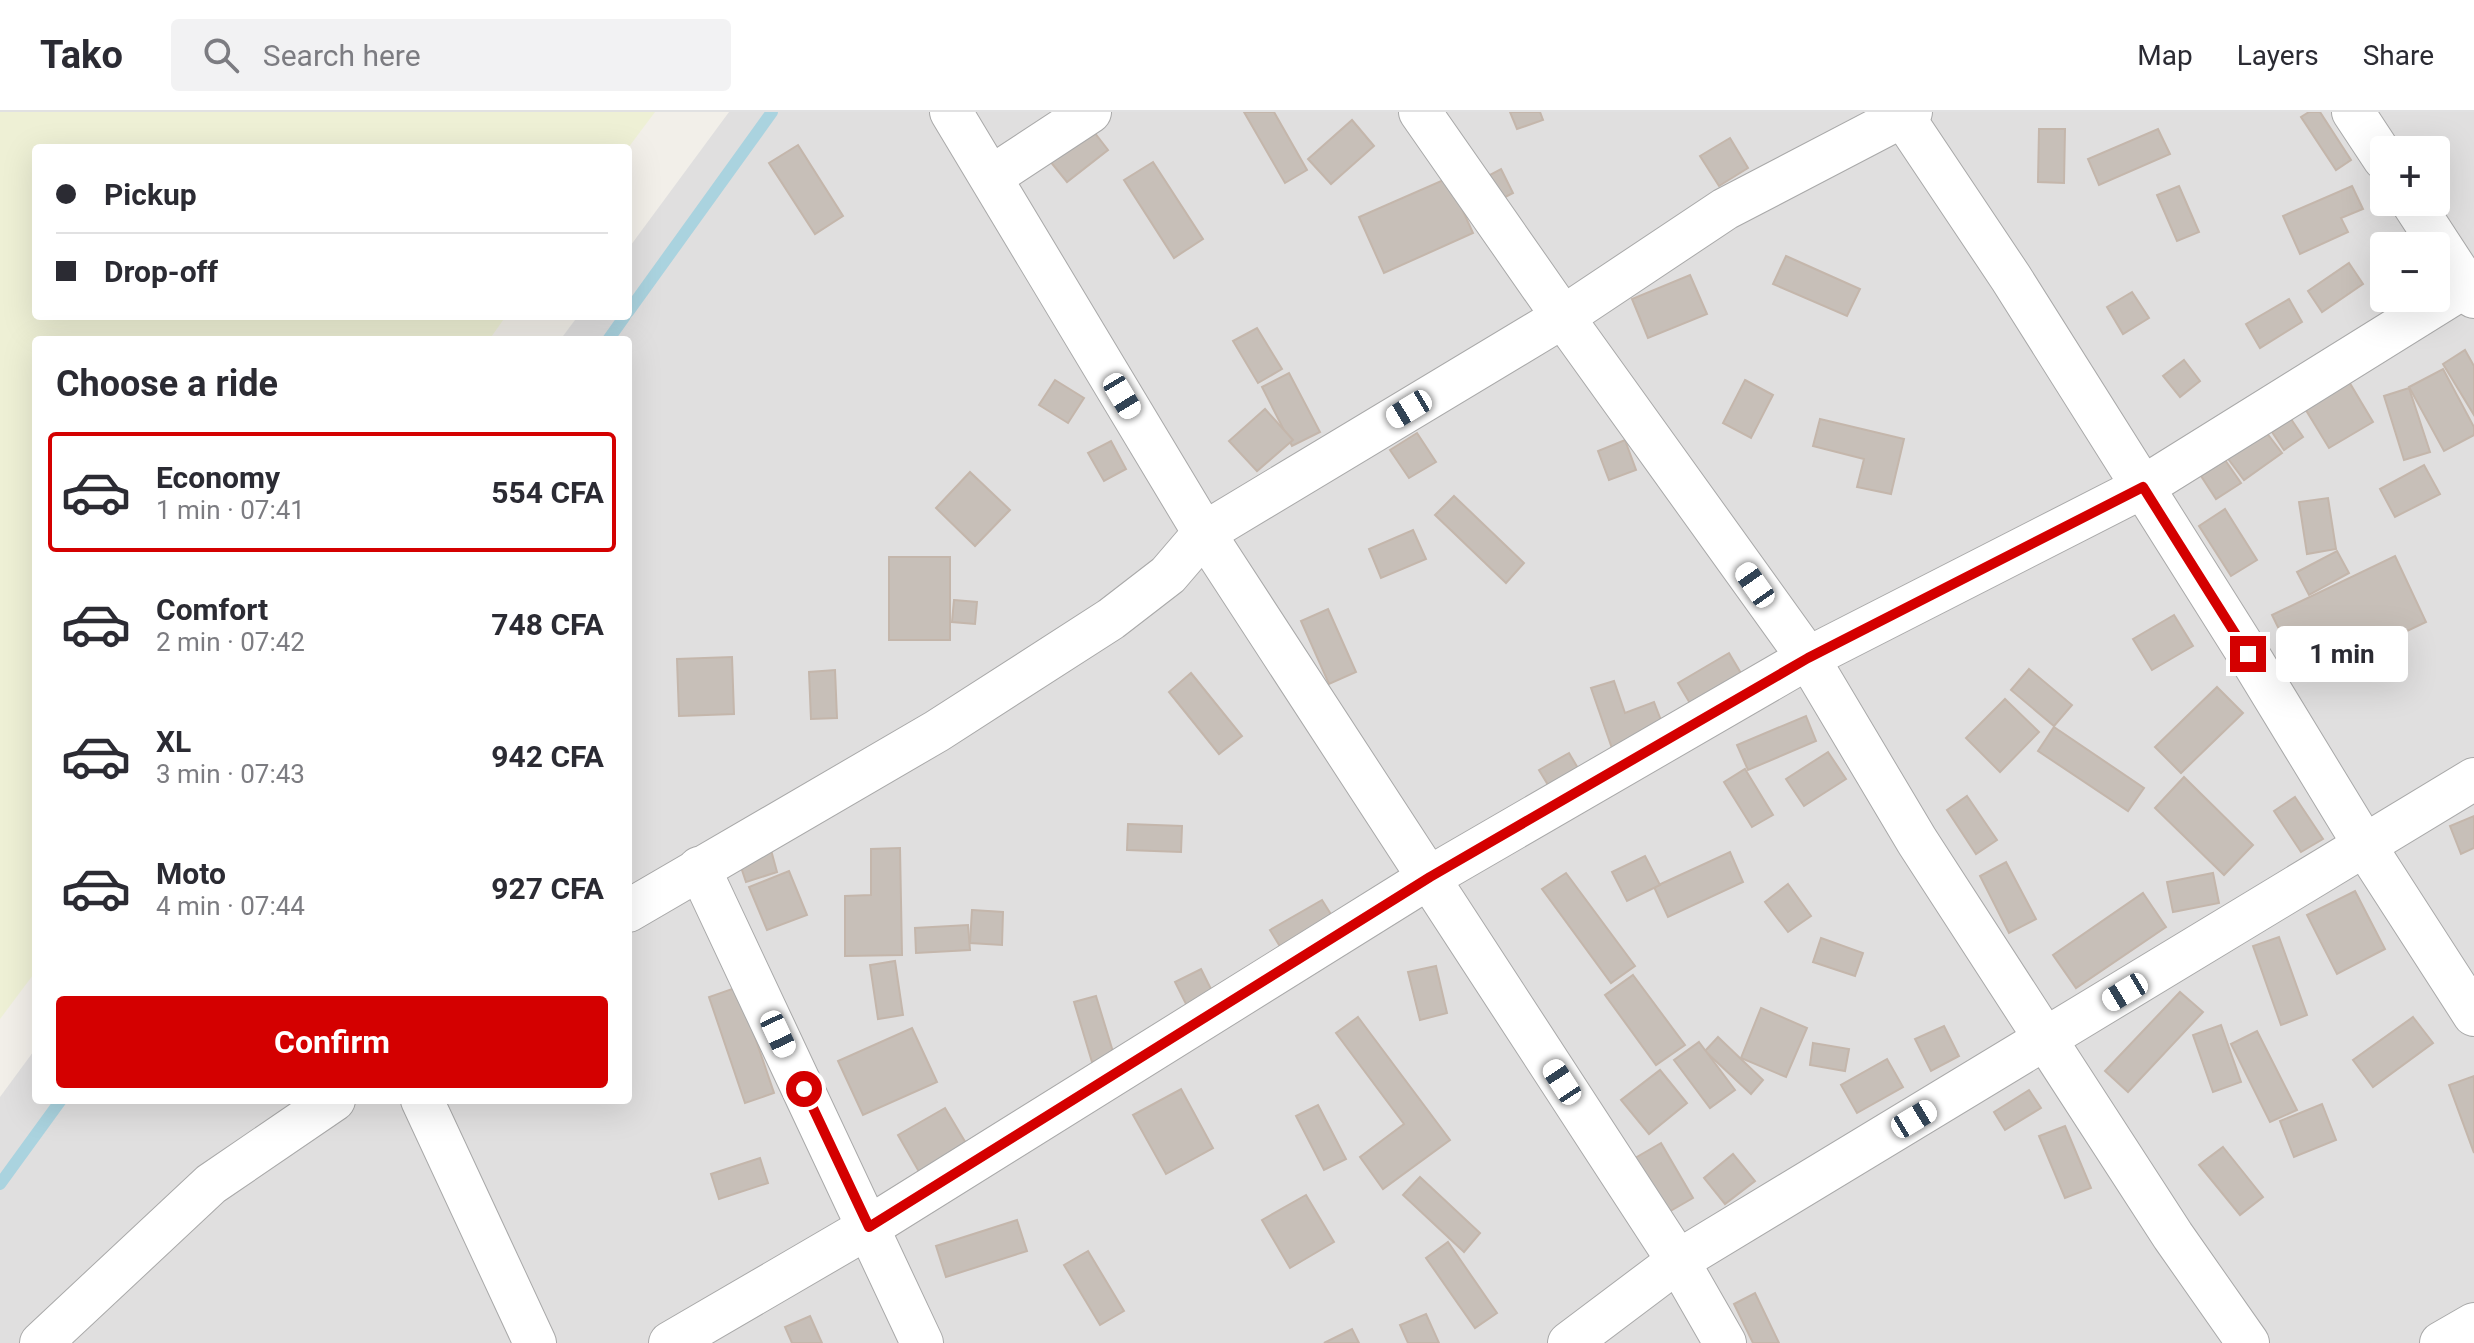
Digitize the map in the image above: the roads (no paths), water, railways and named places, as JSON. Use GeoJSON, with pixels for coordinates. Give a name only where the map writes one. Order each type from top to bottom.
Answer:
{"type":"FeatureCollection","features":[{"type":"Feature","properties":{"kind":"street"},"geometry":{"type":"LineString","coordinates":[[951,112],[1204,533],[1678,1261],[1725,1343]]}},
{"type":"Feature","properties":{"kind":"street"},"geometry":{"type":"LineString","coordinates":[[991,177],[1090,112]]}},
{"type":"Feature","properties":{"kind":"street"},"geometry":{"type":"LineString","coordinates":[[1420,112],[1808,658],[1917,841],[2173,1236],[2248,1343]]}},
{"type":"Feature","properties":{"kind":"street"},"geometry":{"type":"LineString","coordinates":[[2353,112],[2370,138]]}},
{"type":"Feature","properties":{"kind":"street"},"geometry":{"type":"LineString","coordinates":[[632,909],[937,731],[1111,619],[1168,575],[1204,533],[1563,317],[1725,209],[1905,114],[2474,1015]]}},
{"type":"Feature","properties":{"kind":"street"},"geometry":{"type":"LineString","coordinates":[[670,1343],[869,1227],[1430,877],[1808,658],[2143,487],[2472,288],[2422,216]]}},
{"type":"Feature","properties":{"kind":"street"},"geometry":{"type":"LineString","coordinates":[[1569,1343],[1678,1261],[2474,779]]}},
{"type":"Feature","properties":{"kind":"street"},"geometry":{"type":"LineString","coordinates":[[699,868],[922,1343]]}},
{"type":"Feature","properties":{"kind":"street"},"geometry":{"type":"LineString","coordinates":[[41,1343],[211,1184],[328,1104]]}},
{"type":"Feature","properties":{"kind":"street"},"geometry":{"type":"LineString","coordinates":[[424,1104],[535,1343]]}},
{"type":"Feature","properties":{"kind":"street"},"geometry":{"type":"LineString","coordinates":[[2441,1343],[2474,1324]]}},
{"type":"Feature","properties":{"kind":"waterway"},"geometry":{"type":"LineString","coordinates":[[632,306],[772,112]]}},
{"type":"Feature","properties":{"kind":"waterway"},"geometry":{"type":"LineString","coordinates":[[611,336],[622,320]]}},
{"type":"Feature","properties":{"kind":"waterway"},"geometry":{"type":"LineString","coordinates":[[0,1184],[58,1104]]}}]}
